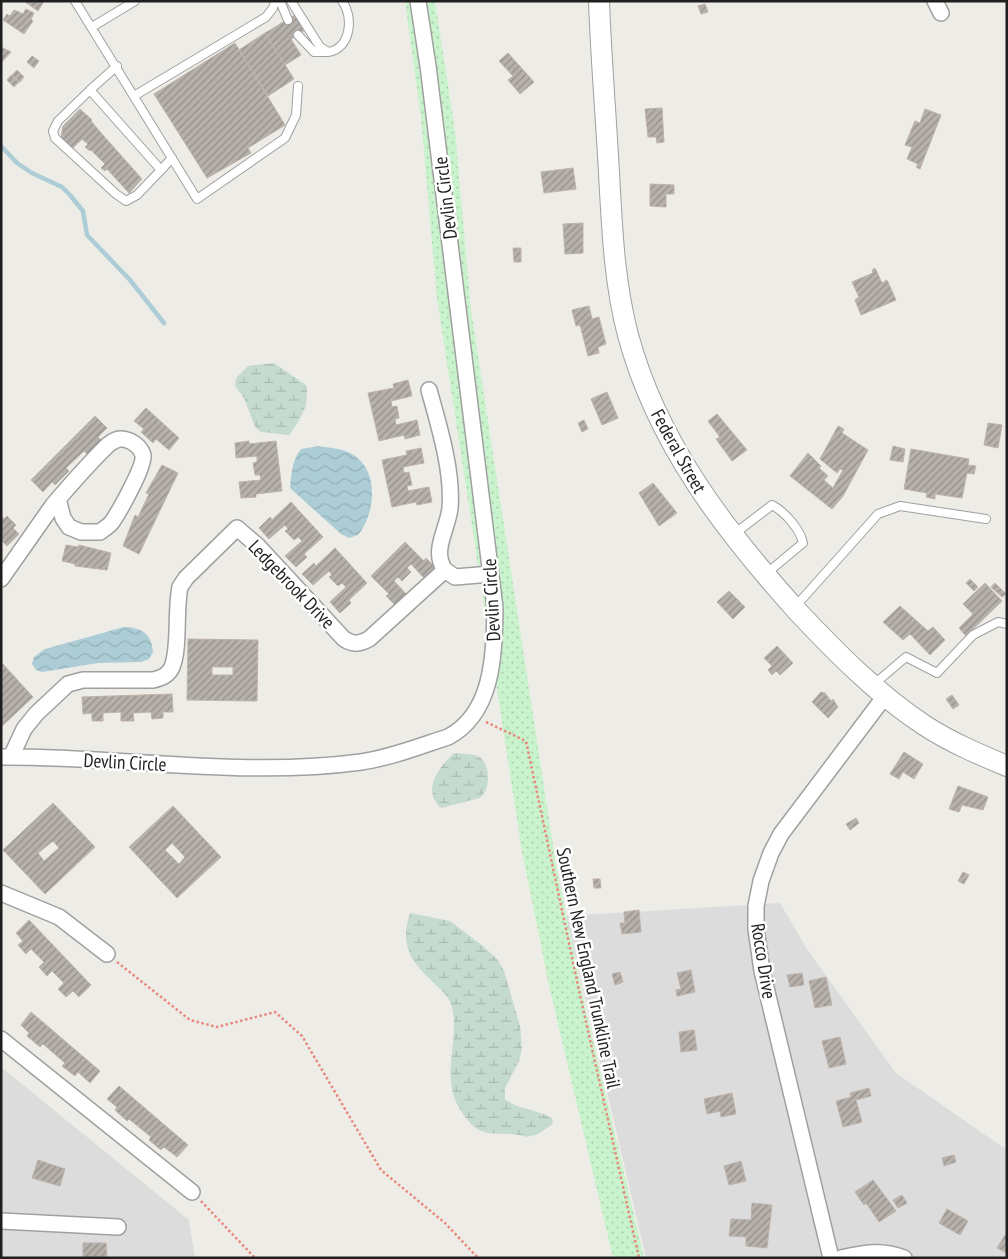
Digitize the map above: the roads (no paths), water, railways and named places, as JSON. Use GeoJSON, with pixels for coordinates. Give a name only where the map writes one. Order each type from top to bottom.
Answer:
{"type":"FeatureCollection","features":[{"type":"Feature","properties":{"kind":"street","name":"Devlin Circle"},"geometry":{"type":"LineString","coordinates":[[6,757],[239,767],[306,767],[353,763],[404,751],[448,737],[459,731],[473,716],[485,693],[492,661],[495,608],[428,66],[418,1]]}},
{"type":"Feature","properties":{"kind":"street","name":"Federal Street"},"geometry":{"type":"LineString","coordinates":[[599,1],[615,267],[628,334],[648,394],[660,421],[693,480],[733,535],[795,608],[879,691],[944,737],[1007,766]]}},
{"type":"Feature","properties":{"kind":"street"},"geometry":{"type":"LineString","coordinates":[[429,390],[450,481],[449,515],[438,551],[439,562],[445,570],[455,577],[491,574]]}},
{"type":"Feature","properties":{"kind":"street"},"geometry":{"type":"LineString","coordinates":[[1,579],[58,499],[97,455],[116,439],[129,440],[140,448],[143,456],[139,470],[112,522],[100,532],[81,532],[69,528],[58,499]]}},
{"type":"Feature","properties":{"kind":"street","name":"Ledgebrook Drive"},"geometry":{"type":"LineString","coordinates":[[6,757],[36,714],[68,684],[83,680],[153,680],[167,674],[174,658],[180,587],[197,567],[237,528],[258,546],[344,639],[352,644],[360,643],[370,638],[445,570]]}},
{"type":"Feature","properties":{"kind":"street","name":"Rocco Drive"},"geometry":{"type":"LineString","coordinates":[[831,1258],[762,971],[756,929],[756,906],[764,870],[781,834],[879,691]]}},
{"type":"Feature","properties":{"kind":"street"},"geometry":{"type":"LineString","coordinates":[[1,893],[60,917],[107,954]]}},
{"type":"Feature","properties":{"kind":"street"},"geometry":{"type":"LineString","coordinates":[[1,1039],[192,1192]]}},
{"type":"Feature","properties":{"kind":"street"},"geometry":{"type":"LineString","coordinates":[[1,1221],[118,1227]]}},
{"type":"Feature","properties":{"kind":"street"},"geometry":{"type":"LineString","coordinates":[[841,1258],[872,1251],[894,1254],[904,1258]]}},
{"type":"Feature","properties":{"kind":"lane"},"geometry":{"type":"LineString","coordinates":[[75,1],[117,66],[197,199],[285,138],[296,115],[298,86]]}},
{"type":"Feature","properties":{"kind":"lane"},"geometry":{"type":"LineString","coordinates":[[92,27],[135,1]]}},
{"type":"Feature","properties":{"kind":"lane"},"geometry":{"type":"LineString","coordinates":[[134,96],[266,17],[273,8],[275,1]]}},
{"type":"Feature","properties":{"kind":"lane"},"geometry":{"type":"LineString","coordinates":[[280,1],[288,20]]}},
{"type":"Feature","properties":{"kind":"lane"},"geometry":{"type":"LineString","coordinates":[[291,1],[320,47],[328,52]]}},
{"type":"Feature","properties":{"kind":"lane"},"geometry":{"type":"LineString","coordinates":[[298,35],[314,52],[328,52],[336,49],[347,35],[350,19],[342,1]]}},
{"type":"Feature","properties":{"kind":"lane"},"geometry":{"type":"LineString","coordinates":[[117,66],[58,121],[53,131],[55,138],[123,200],[133,199],[172,158]]}},
{"type":"Feature","properties":{"kind":"lane"},"geometry":{"type":"LineString","coordinates":[[90,90],[161,170]]}},
{"type":"Feature","properties":{"kind":"lane"},"geometry":{"type":"LineString","coordinates":[[733,535],[772,505],[778,508],[801,534],[803,543],[765,574]]}},
{"type":"Feature","properties":{"kind":"lane"},"geometry":{"type":"LineString","coordinates":[[795,608],[878,514],[900,506],[986,519]]}},
{"type":"Feature","properties":{"kind":"lane"},"geometry":{"type":"LineString","coordinates":[[879,691],[906,657],[937,673],[973,635],[998,622],[1007,624]]}},
{"type":"Feature","properties":{"kind":"water"},"geometry":{"type":"Polygon","coordinates":[[[319,446],[350,453],[360,460],[366,469],[372,491],[371,503],[369,515],[358,535],[349,538],[341,534],[290,488],[292,468],[298,453],[301,449],[319,446]]]}},
{"type":"Feature","properties":{"kind":"water"},"geometry":{"type":"Polygon","coordinates":[[[124,627],[136,628],[148,636],[153,652],[149,659],[141,662],[98,663],[42,672],[36,670],[32,664],[34,657],[45,649],[124,627]]]}},
{"type":"Feature","properties":{"kind":"waterway"},"geometry":{"type":"LineString","coordinates":[[1,146],[17,163],[32,173],[62,187],[70,195],[83,211],[87,235],[130,280],[164,323]]}}]}
